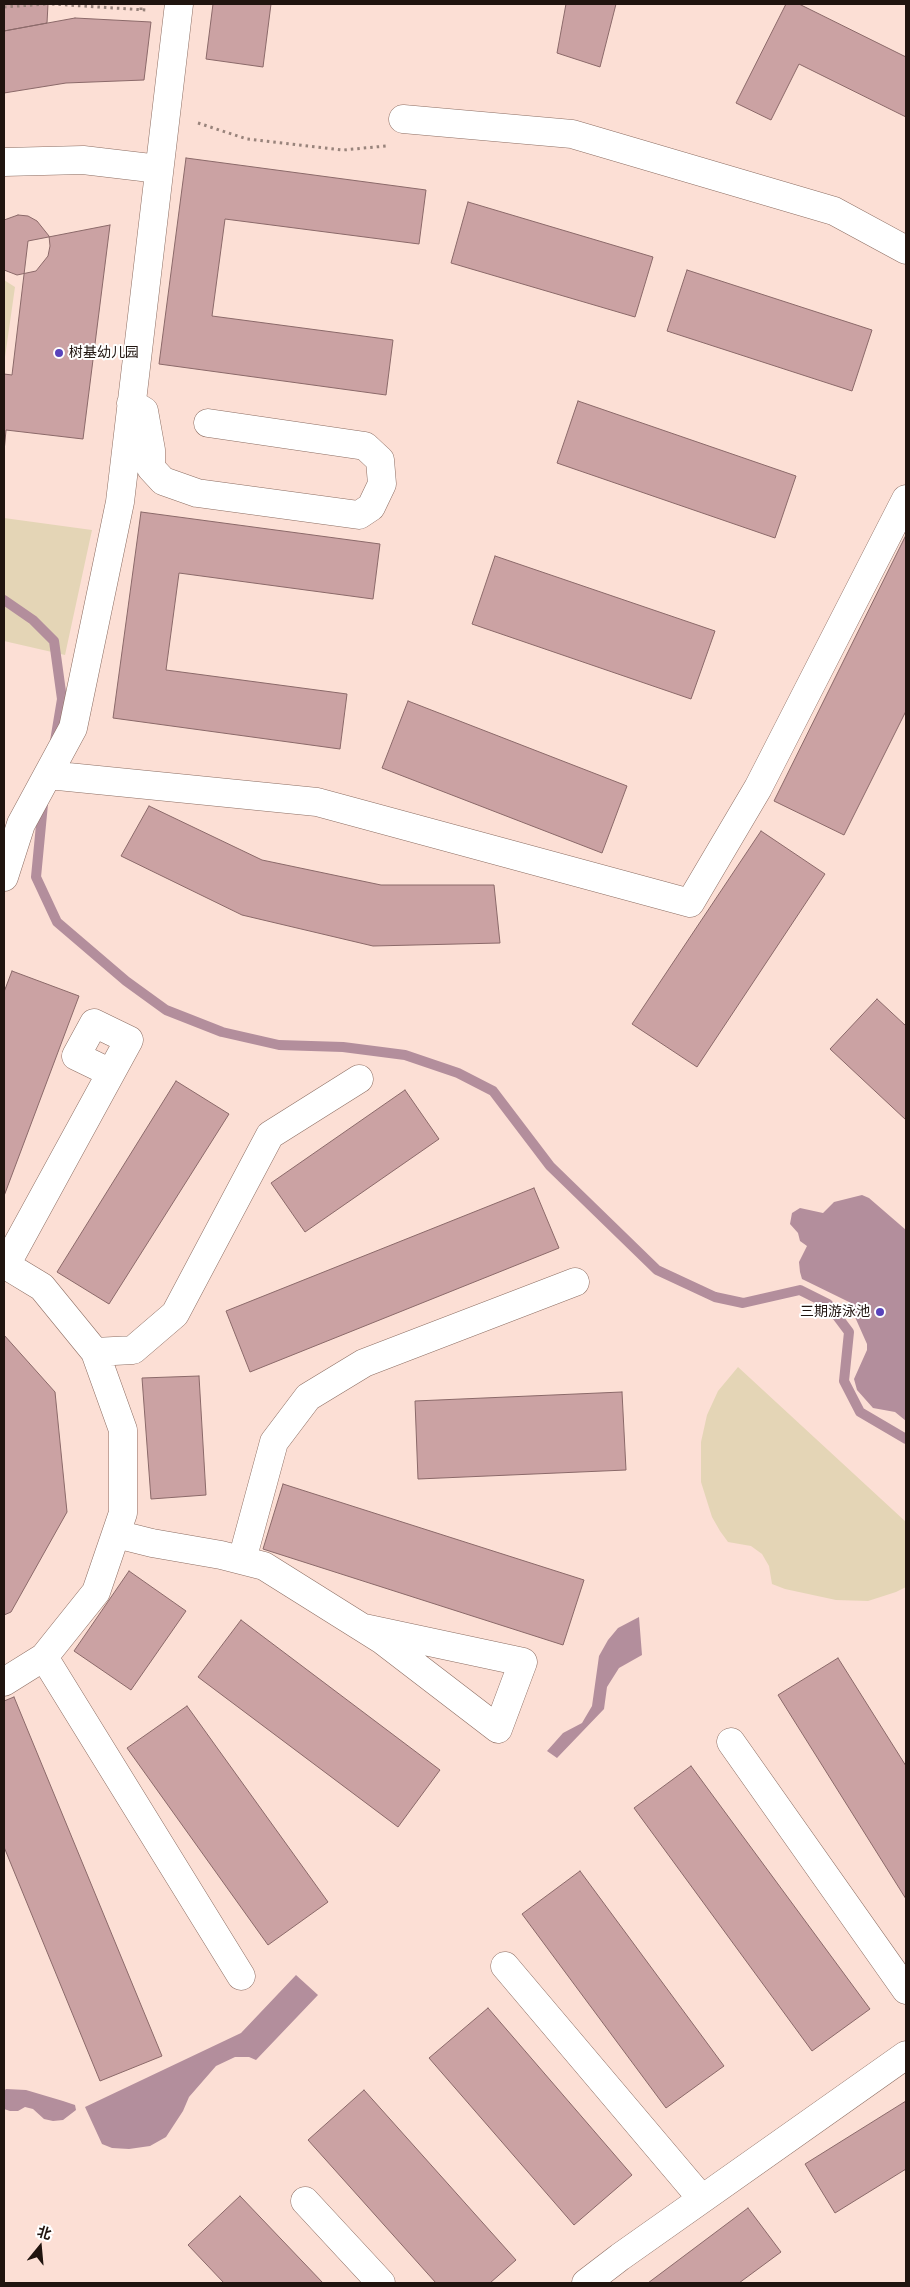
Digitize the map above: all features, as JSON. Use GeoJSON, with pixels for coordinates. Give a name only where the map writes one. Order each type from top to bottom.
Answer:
{"type":"FeatureCollection","features":[{"type":"Feature","properties":{"kind":"street"},"geometry":{"type":"LineString","coordinates":[[4,877],[21,824],[73,728],[120,502],[178,8]]}},
{"type":"Feature","properties":{"kind":"street"},"geometry":{"type":"LineString","coordinates":[[403,119],[572,134],[834,211],[906,250]]}},
{"type":"Feature","properties":{"kind":"street"},"geometry":{"type":"LineString","coordinates":[[4,162],[83,160],[159,169]]}},
{"type":"Feature","properties":{"kind":"street"},"geometry":{"type":"LineString","coordinates":[[131,403],[144,411],[151,450],[151,468],[163,481],[197,493],[359,515],[372,507],[382,484],[380,460],[365,446],[208,423]]}},
{"type":"Feature","properties":{"kind":"street"},"geometry":{"type":"LineString","coordinates":[[48,775],[317,802],[690,902],[758,788],[906,499]]}},
{"type":"Feature","properties":{"kind":"street"},"geometry":{"type":"LineString","coordinates":[[4,1682],[44,1657],[96,1592],[123,1513],[122,1430],[95,1352],[42,1287],[5,1264],[111,1073]]}},
{"type":"Feature","properties":{"kind":"street"},"geometry":{"type":"LineString","coordinates":[[95,1352],[133,1350],[175,1314],[270,1135],[359,1079]]}},
{"type":"Feature","properties":{"kind":"street"},"geometry":{"type":"LineString","coordinates":[[242,1560],[274,1442],[308,1397],[364,1363],[575,1282]]}},
{"type":"Feature","properties":{"kind":"street"},"geometry":{"type":"LineString","coordinates":[[116,1534],[264,1566],[382,1640],[498,1729],[523,1662],[364,1628]]}},
{"type":"Feature","properties":{"kind":"street"},"geometry":{"type":"LineString","coordinates":[[44,1657],[241,1976]]}},
{"type":"Feature","properties":{"kind":"street"},"geometry":{"type":"LineString","coordinates":[[731,1742],[906,1990]]}},
{"type":"Feature","properties":{"kind":"street"},"geometry":{"type":"LineString","coordinates":[[505,1966],[702,2199]]}},
{"type":"Feature","properties":{"kind":"street"},"geometry":{"type":"LineString","coordinates":[[586,2283],[906,2055]]}},
{"type":"Feature","properties":{"kind":"street"},"geometry":{"type":"LineString","coordinates":[[305,2201],[381,2283]]}},
{"type":"Feature","properties":{"kind":"path"},"geometry":{"type":"LineString","coordinates":[[4,8],[46,4]]}},
{"type":"Feature","properties":{"kind":"path"},"geometry":{"type":"LineString","coordinates":[[52,4],[141,10],[178,8]]}},
{"type":"Feature","properties":{"kind":"path"},"geometry":{"type":"LineString","coordinates":[[141,4],[141,10]]}},
{"type":"Feature","properties":{"kind":"path"},"geometry":{"type":"LineString","coordinates":[[168,98],[189,121],[247,139],[343,150],[392,145]]}},
{"type":"Feature","properties":{"kind":"shaded area"},"geometry":{"type":"Polygon","coordinates":[[[4,280],[15,287],[4,364],[4,280]]]}},
{"type":"Feature","properties":{"kind":"shaded area"},"geometry":{"type":"Polygon","coordinates":[[[4,518],[92,530],[65,655],[4,641],[4,518]]]}},
{"type":"Feature","properties":{"kind":"shaded area","name":"三期游泳池"},"geometry":{"type":"Polygon","coordinates":[[[862,1195],[869,1198],[906,1230],[906,1421],[895,1412],[873,1408],[857,1390],[854,1379],[867,1350],[867,1344],[855,1317],[854,1307],[849,1302],[802,1279],[799,1262],[807,1246],[800,1241],[798,1233],[790,1224],[792,1213],[800,1208],[823,1213],[834,1202],[862,1195]]]}},
{"type":"Feature","properties":{"kind":"shaded area"},"geometry":{"type":"Polygon","coordinates":[[[738,1367],[906,1522],[906,1587],[868,1601],[836,1600],[785,1589],[772,1584],[769,1566],[762,1554],[751,1546],[728,1542],[712,1517],[701,1482],[701,1442],[707,1415],[718,1391],[738,1367]]]}},
{"type":"Feature","properties":{"kind":"shaded area"},"geometry":{"type":"Polygon","coordinates":[[[639,1617],[642,1655],[619,1668],[607,1687],[604,1709],[557,1758],[547,1751],[563,1733],[582,1723],[592,1706],[599,1656],[608,1640],[618,1628],[639,1617]]]}},
{"type":"Feature","properties":{"kind":"shaded area"},"geometry":{"type":"Polygon","coordinates":[[[296,1975],[318,1995],[256,2060],[249,2057],[235,2057],[216,2066],[189,2097],[183,2111],[166,2137],[150,2146],[129,2149],[112,2148],[102,2144],[85,2107],[241,2033],[296,1975]]]}},
{"type":"Feature","properties":{"kind":"shaded area"},"geometry":{"type":"Polygon","coordinates":[[[6,2089],[26,2090],[63,2101],[75,2105],[76,2110],[63,2120],[53,2121],[44,2119],[33,2109],[25,2107],[18,2111],[10,2111],[4,2109],[4,2091],[6,2089]]]}},
{"type":"Feature","properties":{"kind":"building"},"geometry":{"type":"Polygon","coordinates":[[[4,4],[48,4],[47,23],[4,31],[4,4]]]}},
{"type":"Feature","properties":{"kind":"building"},"geometry":{"type":"Polygon","coordinates":[[[213,4],[271,4],[263,67],[206,59],[213,4]]]}},
{"type":"Feature","properties":{"kind":"building"},"geometry":{"type":"Polygon","coordinates":[[[566,4],[616,4],[600,67],[557,53],[566,4]]]}},
{"type":"Feature","properties":{"kind":"building"},"geometry":{"type":"Polygon","coordinates":[[[786,4],[799,4],[906,57],[906,117],[799,64],[771,120],[736,103],[786,4]]]}},
{"type":"Feature","properties":{"kind":"building"},"geometry":{"type":"Polygon","coordinates":[[[75,18],[151,22],[144,80],[66,83],[4,93],[4,31],[75,18]]]}},
{"type":"Feature","properties":{"kind":"building"},"geometry":{"type":"Polygon","coordinates":[[[186,158],[426,190],[419,244],[225,219],[212,316],[393,340],[386,395],[159,364],[186,158]]]}},
{"type":"Feature","properties":{"kind":"building"},"geometry":{"type":"Polygon","coordinates":[[[468,202],[653,257],[635,317],[451,263],[468,202]]]}},
{"type":"Feature","properties":{"kind":"building"},"geometry":{"type":"Polygon","coordinates":[[[18,215],[28,216],[37,221],[49,236],[50,246],[48,256],[36,271],[17,275],[4,270],[4,220],[18,215]]]}},
{"type":"Feature","properties":{"kind":"building"},"geometry":{"type":"Polygon","coordinates":[[[110,225],[83,439],[6,430],[4,452],[4,374],[12,375],[28,241],[110,225]]]}},
{"type":"Feature","properties":{"kind":"building"},"geometry":{"type":"Polygon","coordinates":[[[687,270],[872,330],[852,391],[667,331],[687,270]]]}},
{"type":"Feature","properties":{"kind":"building"},"geometry":{"type":"Polygon","coordinates":[[[578,401],[796,476],[775,538],[557,463],[578,401]]]}},
{"type":"Feature","properties":{"kind":"building"},"geometry":{"type":"Polygon","coordinates":[[[141,512],[380,544],[373,599],[179,573],[166,670],[347,694],[340,749],[113,718],[141,512]]]}},
{"type":"Feature","properties":{"kind":"building"},"geometry":{"type":"Polygon","coordinates":[[[906,535],[906,711],[844,835],[774,801],[906,535]]]}},
{"type":"Feature","properties":{"kind":"building"},"geometry":{"type":"Polygon","coordinates":[[[495,556],[715,631],[691,699],[472,624],[495,556]]]}},
{"type":"Feature","properties":{"kind":"building"},"geometry":{"type":"Polygon","coordinates":[[[408,701],[627,786],[602,853],[382,768],[408,701]]]}},
{"type":"Feature","properties":{"kind":"building"},"geometry":{"type":"Polygon","coordinates":[[[149,806],[262,860],[381,885],[494,885],[500,943],[373,946],[242,915],[121,856],[149,806]]]}},
{"type":"Feature","properties":{"kind":"building"},"geometry":{"type":"Polygon","coordinates":[[[761,831],[825,874],[697,1067],[632,1024],[761,831]]]}},
{"type":"Feature","properties":{"kind":"building"},"geometry":{"type":"Polygon","coordinates":[[[12,971],[79,996],[4,1196],[4,992],[12,971]]]}},
{"type":"Feature","properties":{"kind":"building"},"geometry":{"type":"Polygon","coordinates":[[[877,999],[906,1026],[906,1120],[830,1049],[877,999]]]}},
{"type":"Feature","properties":{"kind":"building"},"geometry":{"type":"Polygon","coordinates":[[[176,1081],[229,1114],[109,1304],[57,1272],[176,1081]]]}},
{"type":"Feature","properties":{"kind":"building"},"geometry":{"type":"Polygon","coordinates":[[[405,1090],[439,1139],[305,1232],[271,1183],[405,1090]]]}},
{"type":"Feature","properties":{"kind":"building"},"geometry":{"type":"Polygon","coordinates":[[[534,1188],[559,1248],[250,1372],[226,1311],[534,1188]]]}},
{"type":"Feature","properties":{"kind":"building"},"geometry":{"type":"Polygon","coordinates":[[[4,1335],[55,1392],[67,1512],[11,1612],[4,1615],[4,1335]]]}},
{"type":"Feature","properties":{"kind":"building"},"geometry":{"type":"Polygon","coordinates":[[[199,1376],[206,1495],[151,1499],[142,1378],[199,1376]]]}},
{"type":"Feature","properties":{"kind":"building"},"geometry":{"type":"Polygon","coordinates":[[[622,1392],[626,1470],[418,1479],[415,1401],[622,1392]]]}},
{"type":"Feature","properties":{"kind":"building"},"geometry":{"type":"Polygon","coordinates":[[[283,1484],[584,1580],[563,1645],[263,1549],[283,1484]]]}},
{"type":"Feature","properties":{"kind":"building"},"geometry":{"type":"Polygon","coordinates":[[[129,1571],[186,1611],[131,1690],[74,1651],[129,1571]]]}},
{"type":"Feature","properties":{"kind":"building"},"geometry":{"type":"Polygon","coordinates":[[[241,1620],[440,1770],[398,1827],[198,1677],[241,1620]]]}},
{"type":"Feature","properties":{"kind":"building"},"geometry":{"type":"Polygon","coordinates":[[[838,1658],[906,1766],[906,1899],[778,1695],[838,1658]]]}},
{"type":"Feature","properties":{"kind":"building"},"geometry":{"type":"Polygon","coordinates":[[[14,1697],[162,2056],[100,2081],[4,1847],[4,1701],[14,1697]]]}},
{"type":"Feature","properties":{"kind":"building"},"geometry":{"type":"Polygon","coordinates":[[[187,1706],[328,1902],[268,1945],[127,1748],[187,1706]]]}},
{"type":"Feature","properties":{"kind":"building"},"geometry":{"type":"Polygon","coordinates":[[[691,1766],[870,2009],[812,2051],[634,1808],[691,1766]]]}},
{"type":"Feature","properties":{"kind":"building"},"geometry":{"type":"Polygon","coordinates":[[[580,1871],[724,2066],[666,2108],[522,1914],[580,1871]]]}},
{"type":"Feature","properties":{"kind":"building"},"geometry":{"type":"Polygon","coordinates":[[[488,2008],[632,2175],[574,2225],[429,2058],[488,2008]]]}},
{"type":"Feature","properties":{"kind":"building"},"geometry":{"type":"Polygon","coordinates":[[[364,2090],[516,2260],[490,2283],[436,2283],[308,2140],[364,2090]]]}},
{"type":"Feature","properties":{"kind":"building"},"geometry":{"type":"Polygon","coordinates":[[[906,2101],[906,2169],[835,2213],[805,2164],[906,2101]]]}},
{"type":"Feature","properties":{"kind":"building"},"geometry":{"type":"Polygon","coordinates":[[[240,2196],[323,2283],[224,2283],[188,2245],[240,2196]]]}},
{"type":"Feature","properties":{"kind":"building"},"geometry":{"type":"Polygon","coordinates":[[[748,2208],[781,2252],[739,2283],[648,2283],[748,2208]]]}},
{"type":"Feature","properties":{"kind":"waterway"},"geometry":{"type":"LineString","coordinates":[[4,600],[33,620],[54,641],[62,699],[55,741]]}},
{"type":"Feature","properties":{"kind":"waterway"},"geometry":{"type":"LineString","coordinates":[[43,804],[36,877],[57,922],[126,981],[166,1010],[222,1032],[279,1045],[343,1047],[405,1055],[458,1073],[493,1091],[550,1166],[657,1270],[715,1297],[743,1303],[800,1290],[828,1304],[849,1332],[844,1381],[860,1412],[906,1439]]}},
{"type":"Feature","properties":{"kind":"place","name":"树基幼儿园"},"geometry":{"type":"Point","coordinates":[59,353]}},
{"type":"Feature","properties":{"kind":"place","name":"三期游泳池"},"geometry":{"type":"Point","coordinates":[880,1312]}}]}
